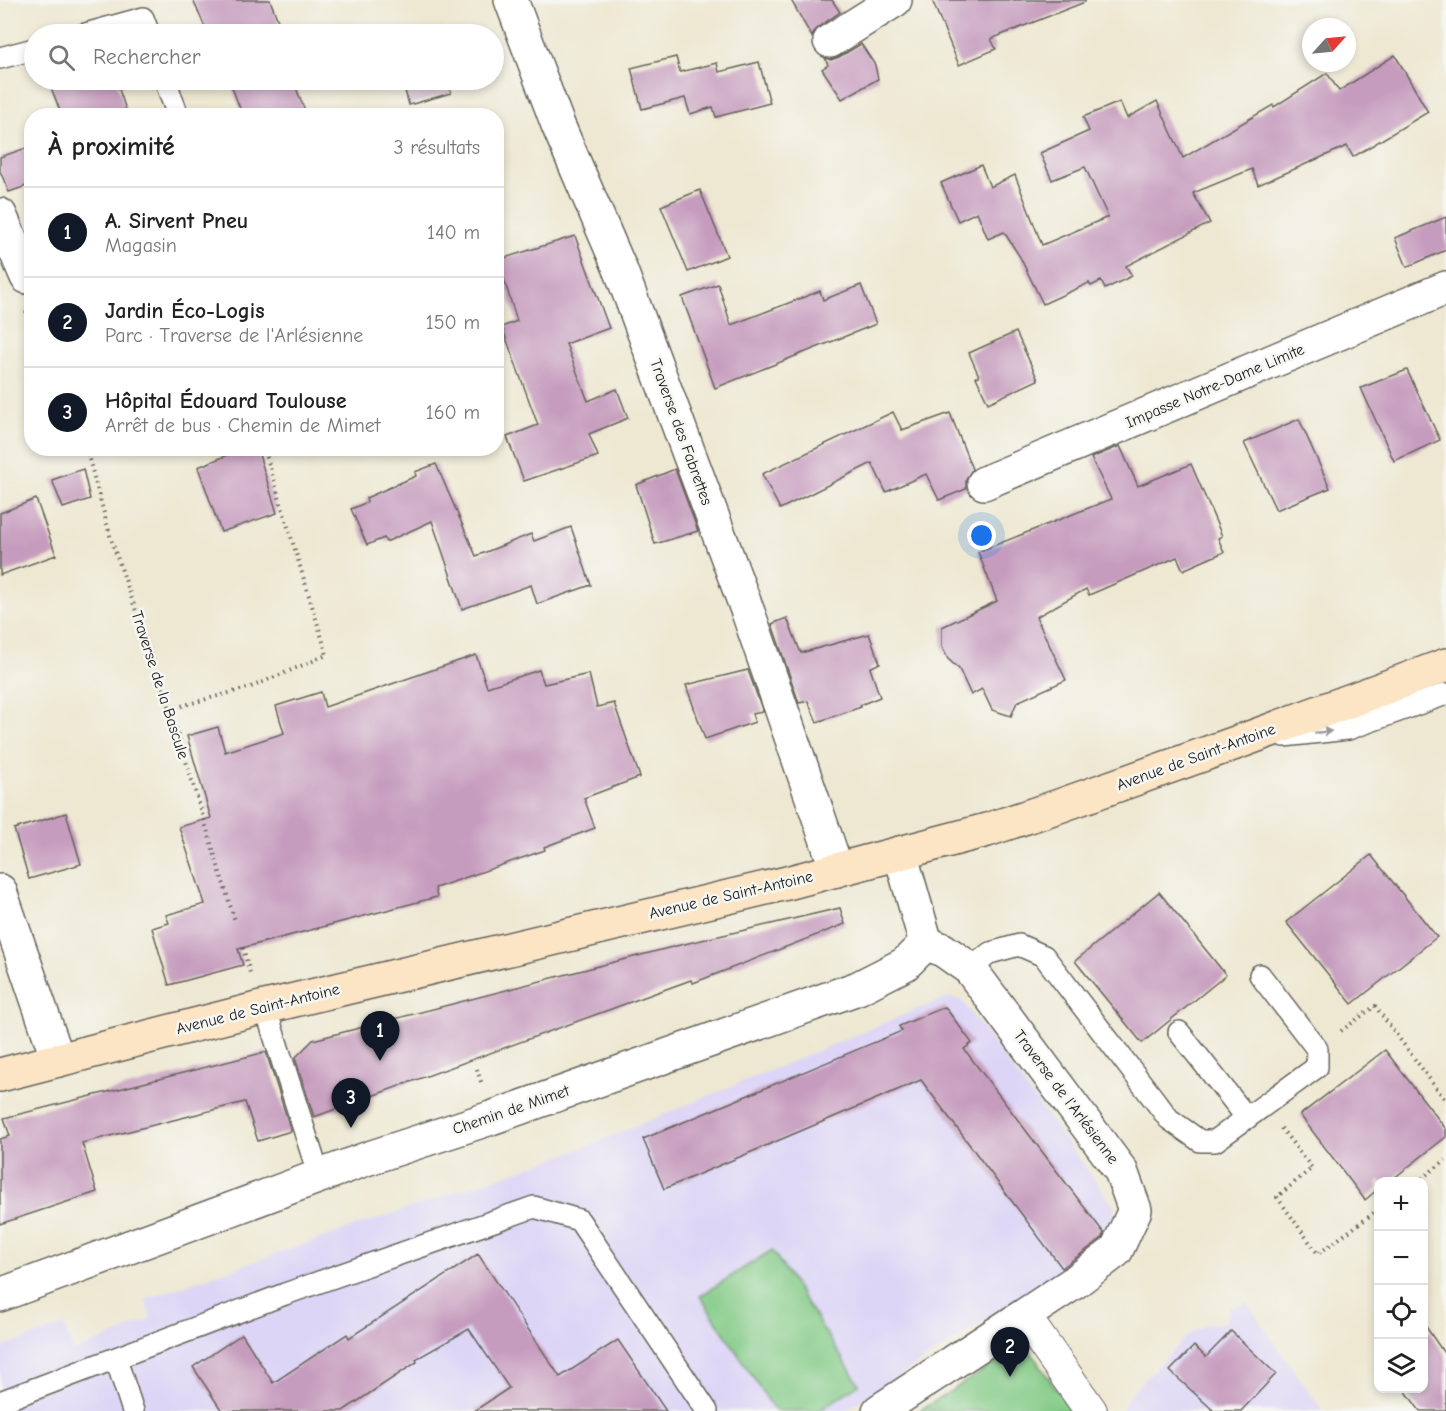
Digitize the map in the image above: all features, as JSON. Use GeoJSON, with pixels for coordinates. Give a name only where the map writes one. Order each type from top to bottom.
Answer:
{"type":"FeatureCollection","features":[{"type":"Feature","properties":{"kind":"main road","name":"Avenue de Saint-Antoine"},"geometry":{"type":"LineString","coordinates":[[0,1075],[265,1007],[837,870],[987,830],[1059,807],[1446,665]]}},
{"type":"Feature","properties":{"kind":"street","name":"Traverse des Fabrettes"},"geometry":{"type":"LineString","coordinates":[[511,0],[558,125],[621,271],[748,615],[837,870]]}},
{"type":"Feature","properties":{"kind":"street"},"geometry":{"type":"LineString","coordinates":[[830,40],[895,0]]}},
{"type":"Feature","properties":{"kind":"street"},"geometry":{"type":"LineString","coordinates":[[0,215],[24,270]]}},
{"type":"Feature","properties":{"kind":"street","name":"Impasse Notre-Dame Limite"},"geometry":{"type":"LineString","coordinates":[[984,483],[1446,288]]}},
{"type":"Feature","properties":{"kind":"street"},"geometry":{"type":"LineString","coordinates":[[900,853],[926,943]]}},
{"type":"Feature","properties":{"kind":"street"},"geometry":{"type":"LineString","coordinates":[[0,891],[58,1060]]}},
{"type":"Feature","properties":{"kind":"street","name":"Traverse de l'Arlésienne"},"geometry":{"type":"LineString","coordinates":[[879,1411],[1075,1282],[1116,1251],[1135,1210],[1121,1171],[970,969],[943,950],[926,943]]}},
{"type":"Feature","properties":{"kind":"street","name":"Chemin de Mimet"},"geometry":{"type":"LineString","coordinates":[[0,1295],[319,1176],[858,987],[905,964],[926,943]]}},
{"type":"Feature","properties":{"kind":"street"},"geometry":{"type":"LineString","coordinates":[[1024,1316],[1091,1411]]}},
{"type":"Feature","properties":{"kind":"lane"},"geometry":{"type":"LineString","coordinates":[[121,24],[143,18],[145,24]]}},
{"type":"Feature","properties":{"kind":"lane"},"geometry":{"type":"LineString","coordinates":[[0,58],[24,52]]}},
{"type":"Feature","properties":{"kind":"lane"},"geometry":{"type":"LineString","coordinates":[[169,90],[176,108]]}},
{"type":"Feature","properties":{"kind":"lane"},"geometry":{"type":"LineString","coordinates":[[1244,740],[1348,729],[1446,694]]}},
{"type":"Feature","properties":{"kind":"lane"},"geometry":{"type":"LineString","coordinates":[[970,969],[990,953],[1019,945],[1044,956],[1169,1119],[1200,1141],[1215,1142],[1317,1067],[1317,1049],[1260,975]]}},
{"type":"Feature","properties":{"kind":"lane"},"geometry":{"type":"LineString","coordinates":[[265,1007],[319,1176]]}},
{"type":"Feature","properties":{"kind":"lane"},"geometry":{"type":"LineString","coordinates":[[1179,1032],[1247,1118]]}},
{"type":"Feature","properties":{"kind":"lane"},"geometry":{"type":"LineString","coordinates":[[0,1402],[285,1293],[534,1207],[579,1220],[707,1411]]}},
{"type":"Feature","properties":{"kind":"lane"},"geometry":{"type":"LineString","coordinates":[[116,1359],[133,1411]]}},
{"type":"Feature","properties":{"kind":"path","name":"Traverse de la Bascule"},"geometry":{"type":"LineString","coordinates":[[88,456],[111,539],[170,709],[235,921]]}},
{"type":"Feature","properties":{"kind":"path"},"geometry":{"type":"LineString","coordinates":[[170,709],[251,687],[327,655],[266,456]]}},
{"type":"Feature","properties":{"kind":"path"},"geometry":{"type":"LineString","coordinates":[[1317,1049],[1375,1006],[1446,1101]]}},
{"type":"Feature","properties":{"kind":"path"},"geometry":{"type":"LineString","coordinates":[[1264,1105],[1312,1168],[1277,1197],[1318,1254],[1374,1213]]}},
{"type":"Feature","properties":{"kind":"path"},"geometry":{"type":"LineString","coordinates":[[1424,1177],[1446,1160]]}},
{"type":"Feature","properties":{"kind":"shaded area"},"geometry":{"type":"Polygon","coordinates":[[[951,997],[963,1002],[1114,1206],[1115,1221],[1106,1237],[1064,1270],[845,1411],[0,1411],[0,1348],[64,1325],[74,1352],[151,1319],[145,1299],[575,1151],[951,997]]]}},
{"type":"Feature","properties":{"kind":"shaded area"},"geometry":{"type":"Polygon","coordinates":[[[1247,1303],[1323,1411],[1121,1411],[1130,1394],[1188,1335],[1205,1325],[1226,1322],[1229,1308],[1247,1303]]]}},
{"type":"Feature","properties":{"kind":"green space"},"geometry":{"type":"Polygon","coordinates":[[[772,1250],[859,1384],[819,1411],[775,1411],[700,1296],[772,1250]]]}},
{"type":"Feature","properties":{"kind":"green space"},"geometry":{"type":"Polygon","coordinates":[[[1025,1344],[1072,1411],[919,1411],[1025,1344]]]}},
{"type":"Feature","properties":{"kind":"building"},"geometry":{"type":"Polygon","coordinates":[[[193,0],[270,0],[279,24],[204,24],[193,0]]]}},
{"type":"Feature","properties":{"kind":"building"},"geometry":{"type":"Polygon","coordinates":[[[791,0],[832,0],[840,12],[820,26],[812,37],[791,0]]]}},
{"type":"Feature","properties":{"kind":"building"},"geometry":{"type":"Polygon","coordinates":[[[932,0],[1085,0],[1085,2],[991,39],[996,49],[959,65],[932,0]]]}},
{"type":"Feature","properties":{"kind":"building"},"geometry":{"type":"Polygon","coordinates":[[[861,44],[875,65],[878,79],[842,99],[822,69],[828,65],[825,58],[831,60],[839,57],[861,44]]]}},
{"type":"Feature","properties":{"kind":"building"},"geometry":{"type":"Polygon","coordinates":[[[1395,55],[1428,112],[1353,157],[1347,146],[1258,185],[1252,169],[1193,193],[1210,223],[1126,266],[1132,276],[1105,289],[1101,281],[1091,286],[1089,283],[1043,304],[1020,257],[1004,232],[988,239],[977,212],[958,221],[941,183],[981,165],[990,187],[1015,175],[1042,245],[1108,217],[1085,167],[1052,180],[1040,153],[1089,131],[1083,117],[1120,102],[1127,118],[1157,101],[1183,158],[1273,105],[1274,107],[1327,73],[1339,91],[1395,55]]]}},
{"type":"Feature","properties":{"kind":"building"},"geometry":{"type":"Polygon","coordinates":[[[676,57],[680,72],[717,63],[719,72],[759,62],[770,103],[716,117],[713,107],[690,114],[685,98],[642,109],[631,68],[676,57]]]}},
{"type":"Feature","properties":{"kind":"building"},"geometry":{"type":"Polygon","coordinates":[[[52,90],[119,90],[125,108],[59,108],[52,90]]]}},
{"type":"Feature","properties":{"kind":"building"},"geometry":{"type":"Polygon","coordinates":[[[233,90],[297,90],[304,108],[240,108],[233,90]]]}},
{"type":"Feature","properties":{"kind":"building"},"geometry":{"type":"Polygon","coordinates":[[[405,90],[450,90],[451,93],[409,105],[405,90]]]}},
{"type":"Feature","properties":{"kind":"building"},"geometry":{"type":"Polygon","coordinates":[[[24,149],[24,187],[9,192],[0,171],[0,157],[24,149]]]}},
{"type":"Feature","properties":{"kind":"building"},"geometry":{"type":"Polygon","coordinates":[[[700,190],[727,256],[688,272],[661,206],[700,190]]]}},
{"type":"Feature","properties":{"kind":"building"},"geometry":{"type":"Polygon","coordinates":[[[1446,217],[1446,250],[1407,267],[1395,238],[1446,217]]]}},
{"type":"Feature","properties":{"kind":"building"},"geometry":{"type":"Polygon","coordinates":[[[575,236],[609,328],[566,344],[588,401],[617,389],[628,418],[589,434],[598,456],[524,481],[507,437],[538,425],[504,332],[504,326],[517,321],[504,279],[504,258],[575,236]]]}},
{"type":"Feature","properties":{"kind":"building"},"geometry":{"type":"Polygon","coordinates":[[[718,284],[731,325],[820,291],[823,300],[861,285],[876,324],[715,388],[682,297],[718,284]]]}},
{"type":"Feature","properties":{"kind":"building"},"geometry":{"type":"Polygon","coordinates":[[[1016,332],[1038,380],[988,403],[976,377],[979,376],[969,353],[1016,332]]]}},
{"type":"Feature","properties":{"kind":"building"},"geometry":{"type":"Polygon","coordinates":[[[1407,370],[1440,440],[1394,461],[1361,388],[1407,370]]]}},
{"type":"Feature","properties":{"kind":"building"},"geometry":{"type":"Polygon","coordinates":[[[893,412],[902,430],[950,413],[972,469],[966,480],[966,489],[939,500],[926,474],[886,492],[872,463],[780,509],[762,474],[893,412]]]}},
{"type":"Feature","properties":{"kind":"building"},"geometry":{"type":"Polygon","coordinates":[[[1299,419],[1330,488],[1276,510],[1244,443],[1299,419]]]}},
{"type":"Feature","properties":{"kind":"building"},"geometry":{"type":"Polygon","coordinates":[[[1120,446],[1138,486],[1191,464],[1222,536],[1218,538],[1224,552],[1183,570],[1177,557],[1089,595],[1086,589],[1036,617],[1066,680],[1017,702],[1011,716],[992,710],[982,689],[971,695],[959,669],[948,659],[942,647],[942,627],[997,601],[978,552],[1111,499],[1091,458],[1120,446]]]}},
{"type":"Feature","properties":{"kind":"building"},"geometry":{"type":"Polygon","coordinates":[[[226,456],[259,456],[277,513],[221,532],[198,467],[226,456]]]}},
{"type":"Feature","properties":{"kind":"building"},"geometry":{"type":"Polygon","coordinates":[[[436,464],[476,556],[531,534],[534,541],[571,527],[591,585],[537,604],[531,585],[462,609],[432,521],[386,542],[384,538],[367,545],[351,509],[367,502],[366,498],[416,476],[415,472],[436,464]]]}},
{"type":"Feature","properties":{"kind":"building"},"geometry":{"type":"Polygon","coordinates":[[[83,469],[90,499],[63,508],[52,480],[83,469]]]}},
{"type":"Feature","properties":{"kind":"building"},"geometry":{"type":"Polygon","coordinates":[[[675,469],[698,531],[655,544],[636,485],[675,469]]]}},
{"type":"Feature","properties":{"kind":"building"},"geometry":{"type":"Polygon","coordinates":[[[36,499],[56,555],[0,575],[0,513],[36,499]]]}},
{"type":"Feature","properties":{"kind":"building"},"geometry":{"type":"Polygon","coordinates":[[[787,618],[801,653],[869,634],[880,663],[870,668],[880,697],[860,705],[861,707],[817,722],[808,701],[799,703],[772,624],[787,618]]]}},
{"type":"Feature","properties":{"kind":"building"},"geometry":{"type":"Polygon","coordinates":[[[476,655],[487,687],[539,670],[544,684],[589,674],[597,707],[614,703],[640,777],[584,798],[595,828],[544,847],[545,850],[435,888],[437,897],[238,949],[243,965],[169,985],[152,928],[169,923],[166,915],[205,904],[179,827],[211,818],[187,736],[218,727],[225,752],[284,733],[276,706],[321,692],[325,707],[476,655]]]}},
{"type":"Feature","properties":{"kind":"building"},"geometry":{"type":"Polygon","coordinates":[[[748,670],[763,712],[752,714],[755,722],[705,739],[686,685],[748,670]]]}},
{"type":"Feature","properties":{"kind":"building"},"geometry":{"type":"Polygon","coordinates":[[[66,813],[81,864],[29,879],[14,829],[66,813]]]}},
{"type":"Feature","properties":{"kind":"building"},"geometry":{"type":"Polygon","coordinates":[[[1371,855],[1437,937],[1352,1004],[1286,922],[1371,855]]]}},
{"type":"Feature","properties":{"kind":"building"},"geometry":{"type":"Polygon","coordinates":[[[1159,892],[1226,975],[1142,1043],[1075,961],[1159,892]]]}},
{"type":"Feature","properties":{"kind":"building"},"geometry":{"type":"Polygon","coordinates":[[[840,908],[845,924],[693,983],[691,980],[314,1117],[295,1058],[313,1040],[680,945],[840,908]]]}},
{"type":"Feature","properties":{"kind":"building"},"geometry":{"type":"Polygon","coordinates":[[[945,1007],[972,1043],[964,1049],[1104,1233],[1101,1239],[1062,1268],[921,1080],[664,1189],[643,1139],[902,1031],[899,1026],[945,1007]]]}},
{"type":"Feature","properties":{"kind":"building"},"geometry":{"type":"Polygon","coordinates":[[[1385,1050],[1446,1129],[1446,1137],[1395,1177],[1374,1177],[1374,1192],[1365,1200],[1300,1115],[1385,1050]]]}},
{"type":"Feature","properties":{"kind":"building"},"geometry":{"type":"Polygon","coordinates":[[[266,1052],[291,1131],[258,1141],[245,1102],[82,1143],[97,1192],[0,1224],[0,1139],[10,1136],[4,1118],[266,1052]]]}},
{"type":"Feature","properties":{"kind":"building"},"geometry":{"type":"Polygon","coordinates":[[[478,1254],[560,1377],[618,1340],[666,1411],[474,1411],[509,1388],[469,1329],[416,1359],[417,1362],[343,1411],[222,1411],[193,1367],[242,1334],[273,1383],[347,1334],[349,1338],[478,1254]]]}},
{"type":"Feature","properties":{"kind":"building"},"geometry":{"type":"Polygon","coordinates":[[[1428,1330],[1446,1356],[1446,1411],[1420,1411],[1407,1393],[1428,1393],[1428,1330]]]}},
{"type":"Feature","properties":{"kind":"building"},"geometry":{"type":"Polygon","coordinates":[[[1231,1331],[1276,1374],[1241,1411],[1214,1411],[1170,1371],[1194,1346],[1206,1357],[1231,1331]]]}},
{"type":"Feature","properties":{"kind":"place","name":"A. Sirvent Pneu"},"geometry":{"type":"Point","coordinates":[380,1061]}},
{"type":"Feature","properties":{"kind":"place","name":"Hôpital Édouard Toulouse"},"geometry":{"type":"Point","coordinates":[351,1128]}},
{"type":"Feature","properties":{"kind":"place","name":"Jardin Éco-Logis"},"geometry":{"type":"Point","coordinates":[1010,1377]}}]}
